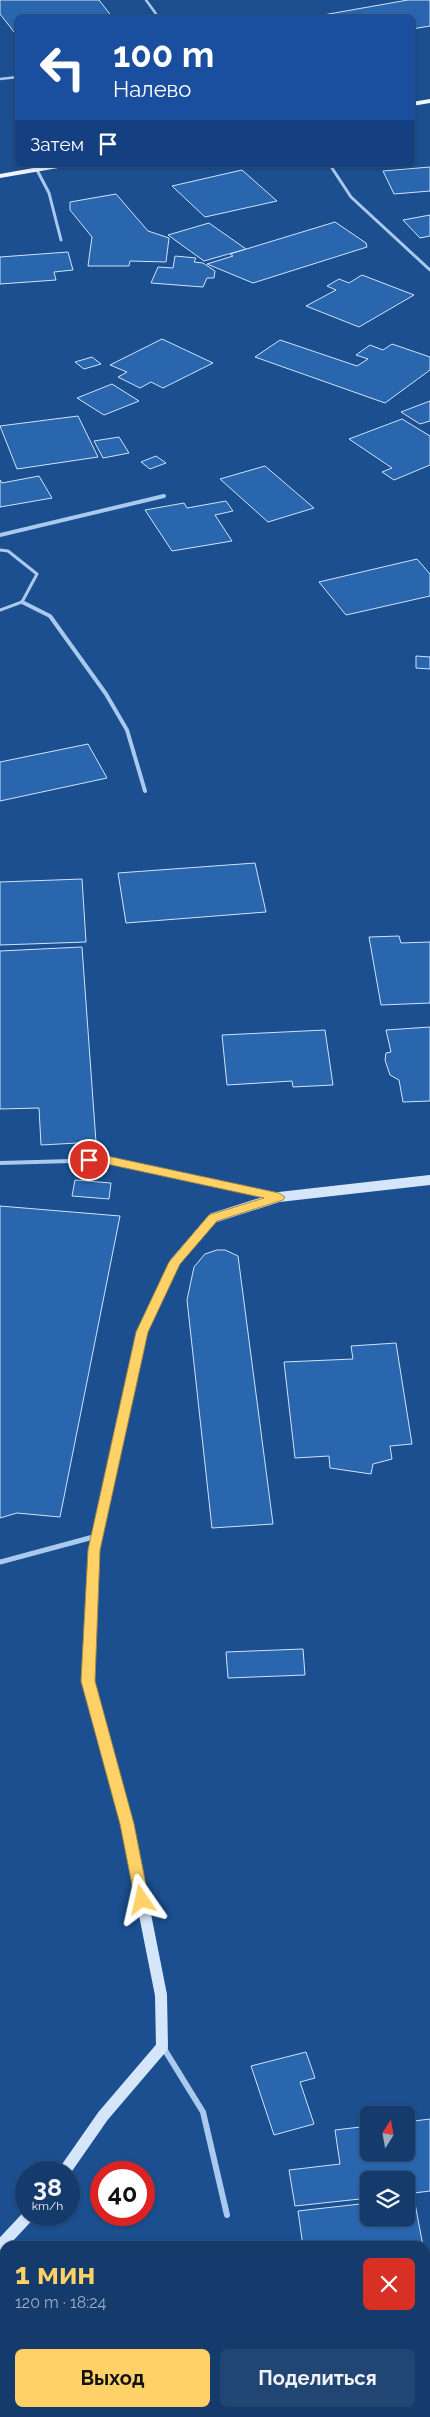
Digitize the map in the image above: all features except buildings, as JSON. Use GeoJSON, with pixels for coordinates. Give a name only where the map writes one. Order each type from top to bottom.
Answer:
{"type":"FeatureCollection","features":[{"type":"Feature","properties":{"kind":"main road"},"geometry":{"type":"LineString","coordinates":[[415,104],[430,101]]}},
{"type":"Feature","properties":{"kind":"main road"},"geometry":{"type":"LineString","coordinates":[[0,176],[53,167]]}},
{"type":"Feature","properties":{"kind":"street"},"geometry":{"type":"LineString","coordinates":[[331,167],[351,197],[430,270]]}},
{"type":"Feature","properties":{"kind":"street"},"geometry":{"type":"LineString","coordinates":[[36,170],[49,193],[61,240]]}},
{"type":"Feature","properties":{"kind":"street"},"geometry":{"type":"LineString","coordinates":[[0,535],[164,496]]}},
{"type":"Feature","properties":{"kind":"street"},"geometry":{"type":"LineString","coordinates":[[22,602],[50,616],[106,694],[127,730],[144,791]]}},
{"type":"Feature","properties":{"kind":"street"},"geometry":{"type":"LineString","coordinates":[[227,2215],[203,2112],[162,2047],[161,1994],[127,1824],[88,1681],[94,1550],[142,1332],[175,1262],[213,1218],[279,1197],[430,1180]]}},
{"type":"Feature","properties":{"kind":"street"},"geometry":{"type":"LineString","coordinates":[[0,1562],[97,1535]]}},
{"type":"Feature","properties":{"kind":"street"},"geometry":{"type":"LineString","coordinates":[[72,2161],[103,2116],[162,2047]]}},
{"type":"Feature","properties":{"kind":"street"},"geometry":{"type":"LineString","coordinates":[[5,2241],[18,2226]]}},
{"type":"Feature","properties":{"kind":"lane"},"geometry":{"type":"LineString","coordinates":[[146,0],[157,15]]}},
{"type":"Feature","properties":{"kind":"lane"},"geometry":{"type":"LineString","coordinates":[[0,79],[15,77]]}},
{"type":"Feature","properties":{"kind":"lane"},"geometry":{"type":"LineString","coordinates":[[0,550],[8,552],[38,574],[22,602],[0,610]]}},
{"type":"Feature","properties":{"kind":"lane"},"geometry":{"type":"LineString","coordinates":[[0,1163],[107,1160],[279,1197]]}},
{"type":"Feature","properties":{"kind":"route"},"geometry":{"type":"LineString","coordinates":[[89,1160],[107,1160],[279,1197],[213,1218],[175,1262],[142,1332],[94,1550],[88,1681],[127,1824],[142,1900]]}}]}
